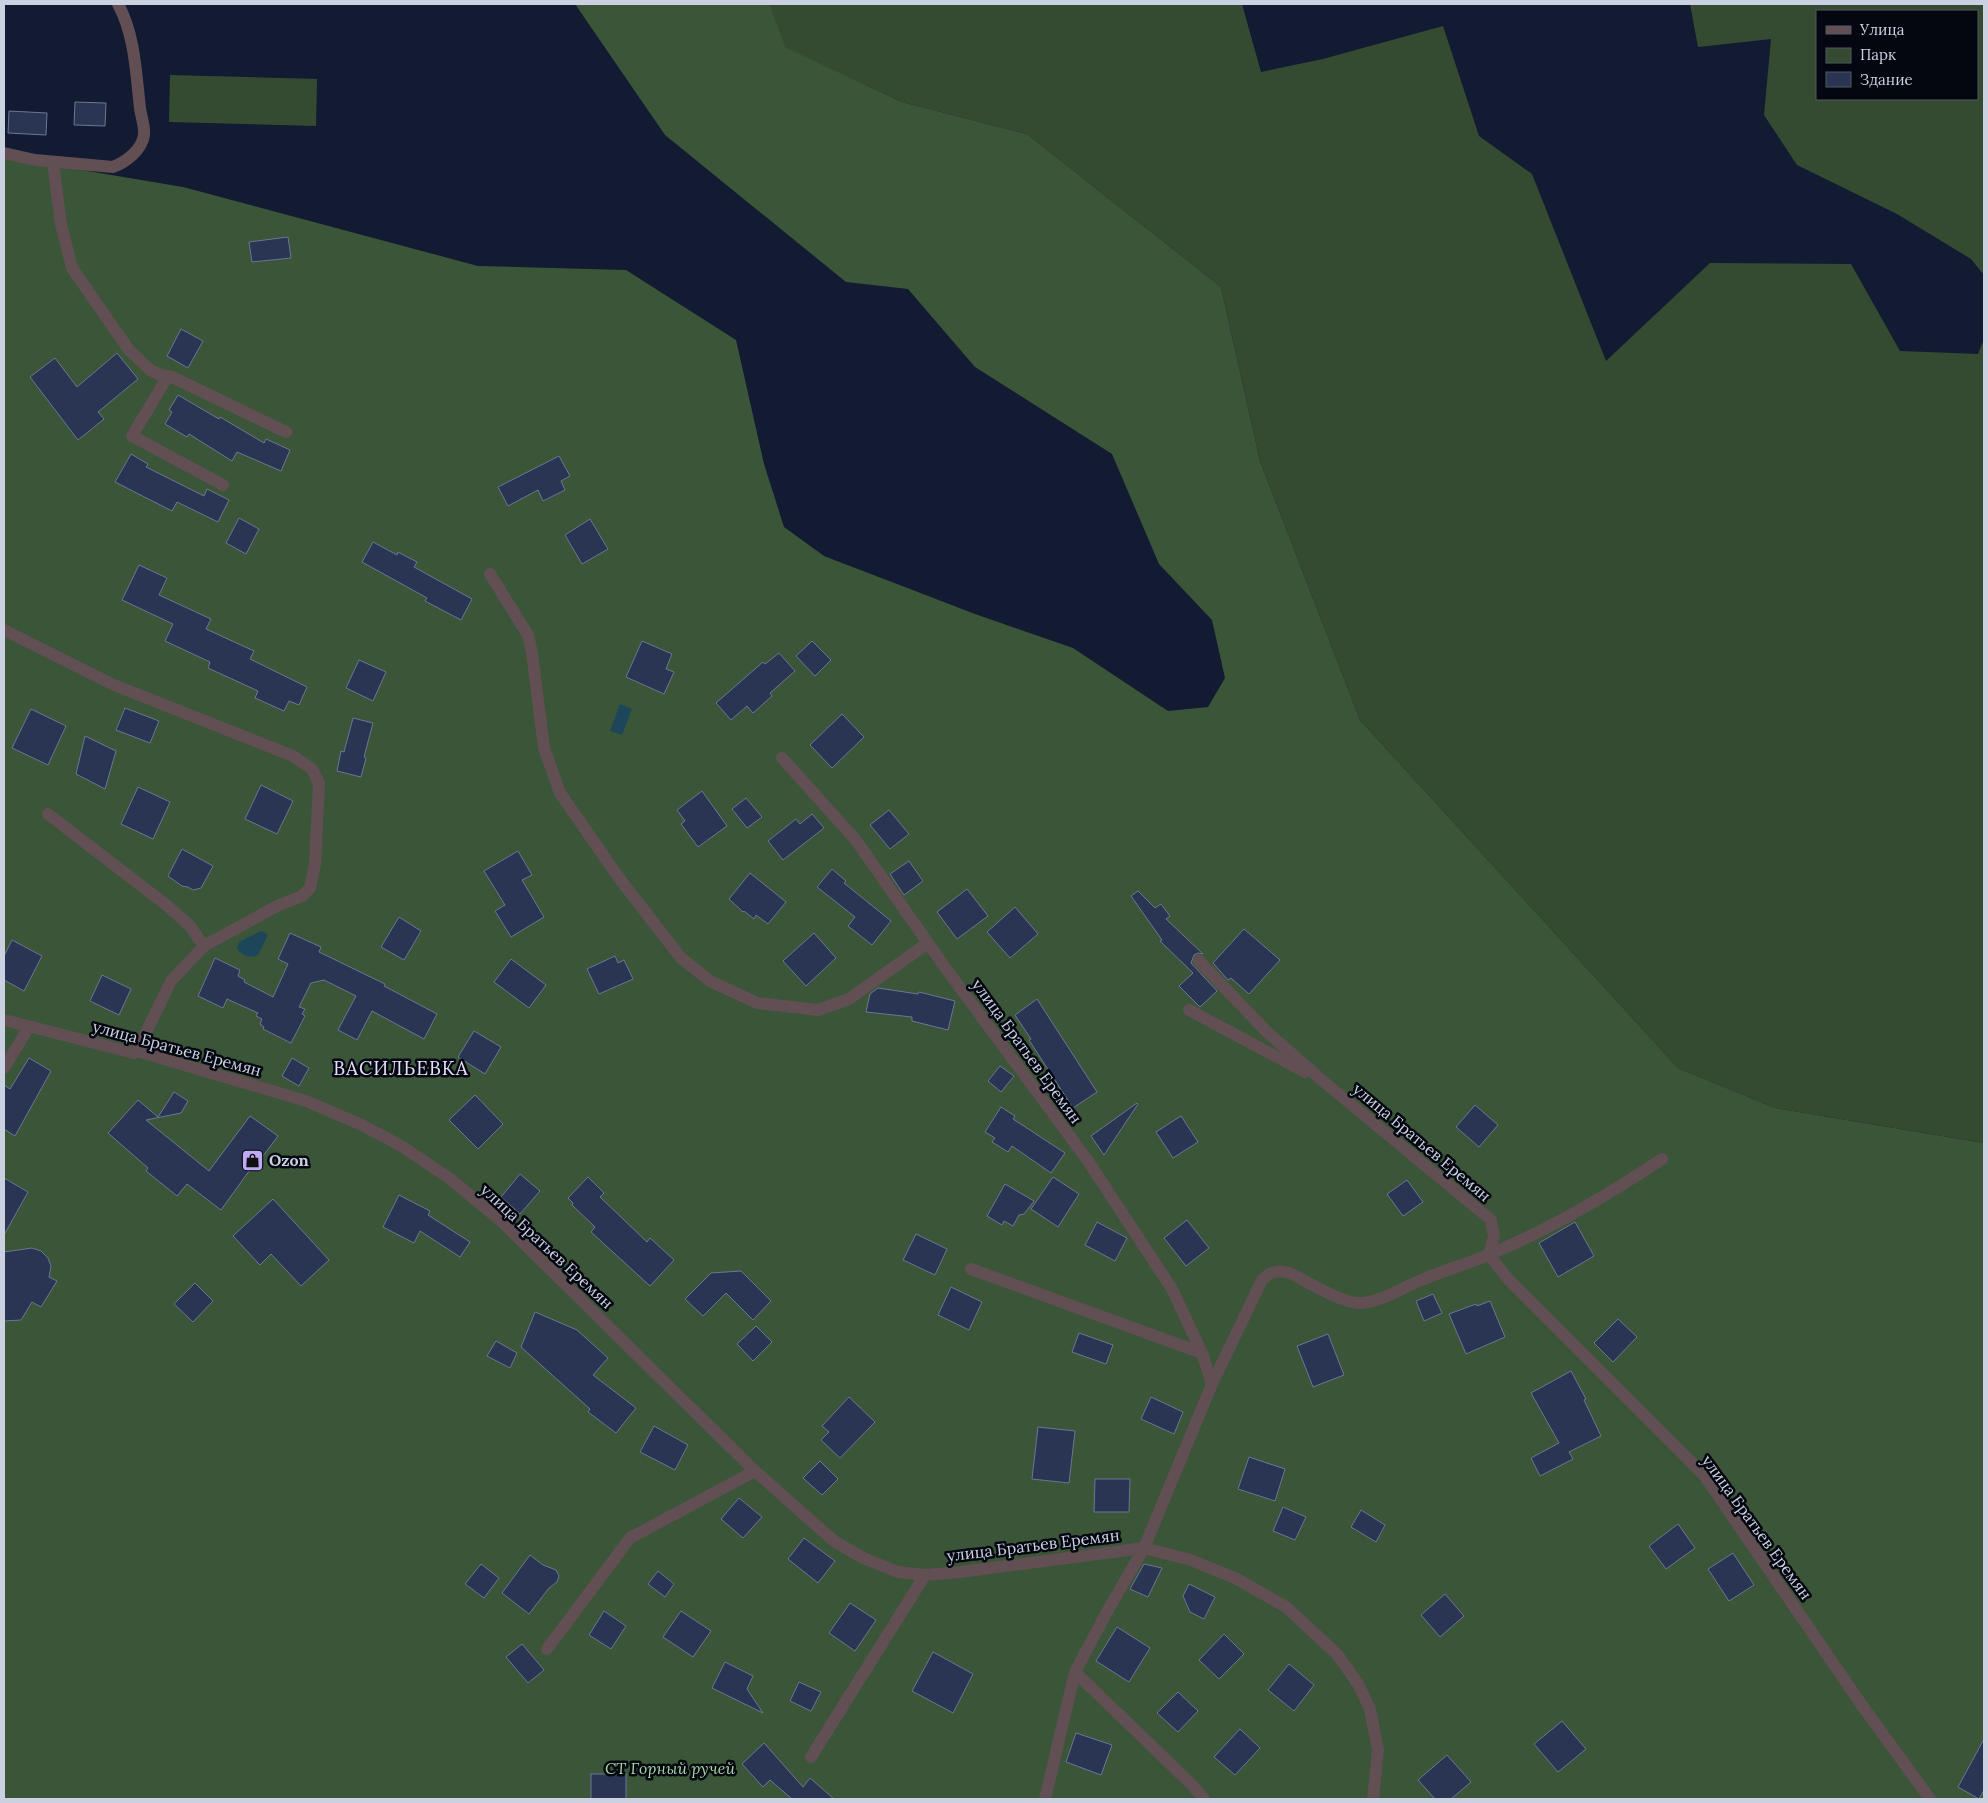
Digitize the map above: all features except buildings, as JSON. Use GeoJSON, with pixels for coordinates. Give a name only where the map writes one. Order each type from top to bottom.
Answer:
{"type":"FeatureCollection","features":[{"type":"Feature","properties":{"kind":"street"},"geometry":{"type":"LineString","coordinates":[[4,153],[35,160],[113,167],[124,162],[136,151],[144,135],[132,48],[118,4]]}},
{"type":"Feature","properties":{"kind":"street"},"geometry":{"type":"LineString","coordinates":[[53,162],[61,224],[72,268],[129,350],[150,370],[168,376],[286,432]]}},
{"type":"Feature","properties":{"kind":"street"},"geometry":{"type":"LineString","coordinates":[[168,376],[132,436],[223,486]]}},
{"type":"Feature","properties":{"kind":"street"},"geometry":{"type":"LineString","coordinates":[[490,574],[528,635],[544,748],[560,793],[619,878],[681,958],[710,981],[757,1003],[818,1010],[850,999],[928,943]]}},
{"type":"Feature","properties":{"kind":"street"},"geometry":{"type":"LineString","coordinates":[[4,630],[114,685],[293,756],[312,769],[319,783],[316,864],[310,888],[302,896],[277,906],[204,946],[171,981],[137,1052]]}},
{"type":"Feature","properties":{"kind":"street","name":"улица Братьев Еремян"},"geometry":{"type":"LineString","coordinates":[[782,758],[855,839],[928,943],[1088,1161],[1172,1289],[1202,1353],[1212,1384]]}},
{"type":"Feature","properties":{"kind":"street"},"geometry":{"type":"LineString","coordinates":[[48,814],[165,904],[189,925],[204,946]]}},
{"type":"Feature","properties":{"kind":"street","name":"улица Братьев Еремян"},"geometry":{"type":"LineString","coordinates":[[1199,961],[1268,1033],[1322,1081],[1491,1220],[1494,1236],[1489,1255]]}},
{"type":"Feature","properties":{"kind":"street"},"geometry":{"type":"LineString","coordinates":[[1188,1010],[1322,1081]]}},
{"type":"Feature","properties":{"kind":"street","name":"улица Братьев Еремян"},"geometry":{"type":"LineString","coordinates":[[4,1020],[134,1053],[137,1052],[306,1100],[362,1124],[403,1147],[449,1178],[499,1219],[755,1471],[834,1541],[863,1558],[898,1572],[925,1575],[1144,1548],[1191,1560],[1237,1579],[1286,1607],[1337,1654],[1358,1684],[1370,1709],[1378,1750],[1373,1799]]}},
{"type":"Feature","properties":{"kind":"street"},"geometry":{"type":"LineString","coordinates":[[4,1068],[29,1027]]}},
{"type":"Feature","properties":{"kind":"street","name":"улица Братьев Еремян"},"geometry":{"type":"LineString","coordinates":[[1144,1548],[1212,1384],[1262,1280],[1269,1273],[1280,1271],[1290,1273],[1345,1301],[1360,1304],[1386,1296],[1423,1279],[1489,1255],[1551,1225],[1634,1178],[1662,1159]]}},
{"type":"Feature","properties":{"kind":"street","name":"улица Братьев Еремян"},"geometry":{"type":"LineString","coordinates":[[1489,1255],[1508,1279],[1704,1475],[1861,1704],[1930,1799]]}},
{"type":"Feature","properties":{"kind":"street"},"geometry":{"type":"LineString","coordinates":[[971,1269],[1202,1353]]}},
{"type":"Feature","properties":{"kind":"street"},"geometry":{"type":"LineString","coordinates":[[548,1649],[630,1538],[755,1471]]}},
{"type":"Feature","properties":{"kind":"street"},"geometry":{"type":"LineString","coordinates":[[1045,1799],[1075,1672],[1144,1548]]}},
{"type":"Feature","properties":{"kind":"street"},"geometry":{"type":"LineString","coordinates":[[811,1757],[925,1575]]}},
{"type":"Feature","properties":{"kind":"street"},"geometry":{"type":"LineString","coordinates":[[1075,1672],[1192,1785],[1204,1799]]}},
{"type":"Feature","properties":{"kind":"green space","name":"СТ Горный ручей"},"geometry":{"type":"Polygon","coordinates":[[[575,4],[770,4],[785,47],[902,102],[1027,134],[1221,287],[1260,461],[1360,720],[1678,1068],[1775,1108],[1984,1143],[1984,1799],[4,1799],[4,157],[183,187],[478,266],[626,270],[736,340],[764,464],[784,527],[824,556],[975,614],[1073,648],[1168,711],[1208,707],[1225,678],[1212,620],[1159,564],[1112,454],[975,367],[908,289],[846,282],[665,135],[575,4]]]}},
{"type":"Feature","properties":{"kind":"green space"},"geometry":{"type":"Polygon","coordinates":[[[770,4],[1242,4],[1261,72],[1323,59],[1443,26],[1479,136],[1532,174],[1606,361],[1710,263],[1851,264],[1900,351],[1978,354],[1984,339],[1984,1143],[1775,1108],[1678,1068],[1360,720],[1260,461],[1221,287],[1027,134],[902,102],[784,47],[770,4]]]}},
{"type":"Feature","properties":{"kind":"green space"},"geometry":{"type":"Polygon","coordinates":[[[1690,4],[1984,4],[1984,275],[1971,259],[1897,214],[1797,165],[1764,115],[1771,39],[1698,47],[1690,4]]]}},
{"type":"Feature","properties":{"kind":"green space"},"geometry":{"type":"Polygon","coordinates":[[[170,75],[317,79],[316,126],[169,122],[170,75]]]}},
{"type":"Feature","properties":{"kind":"water"},"geometry":{"type":"Polygon","coordinates":[[[620,704],[632,709],[622,735],[610,731],[620,704]]]}},
{"type":"Feature","properties":{"kind":"water"},"geometry":{"type":"Polygon","coordinates":[[[261,931],[266,933],[267,937],[258,955],[246,956],[237,949],[239,942],[261,931]]]}},
{"type":"Feature","properties":{"kind":"place","name":"Ozon"},"geometry":{"type":"Point","coordinates":[253,1160]}},
{"type":"Feature","properties":{"kind":"district","name":"ВАСИЛЬЕВКА"},"geometry":{"type":"Point","coordinates":[401,1068]}}]}
